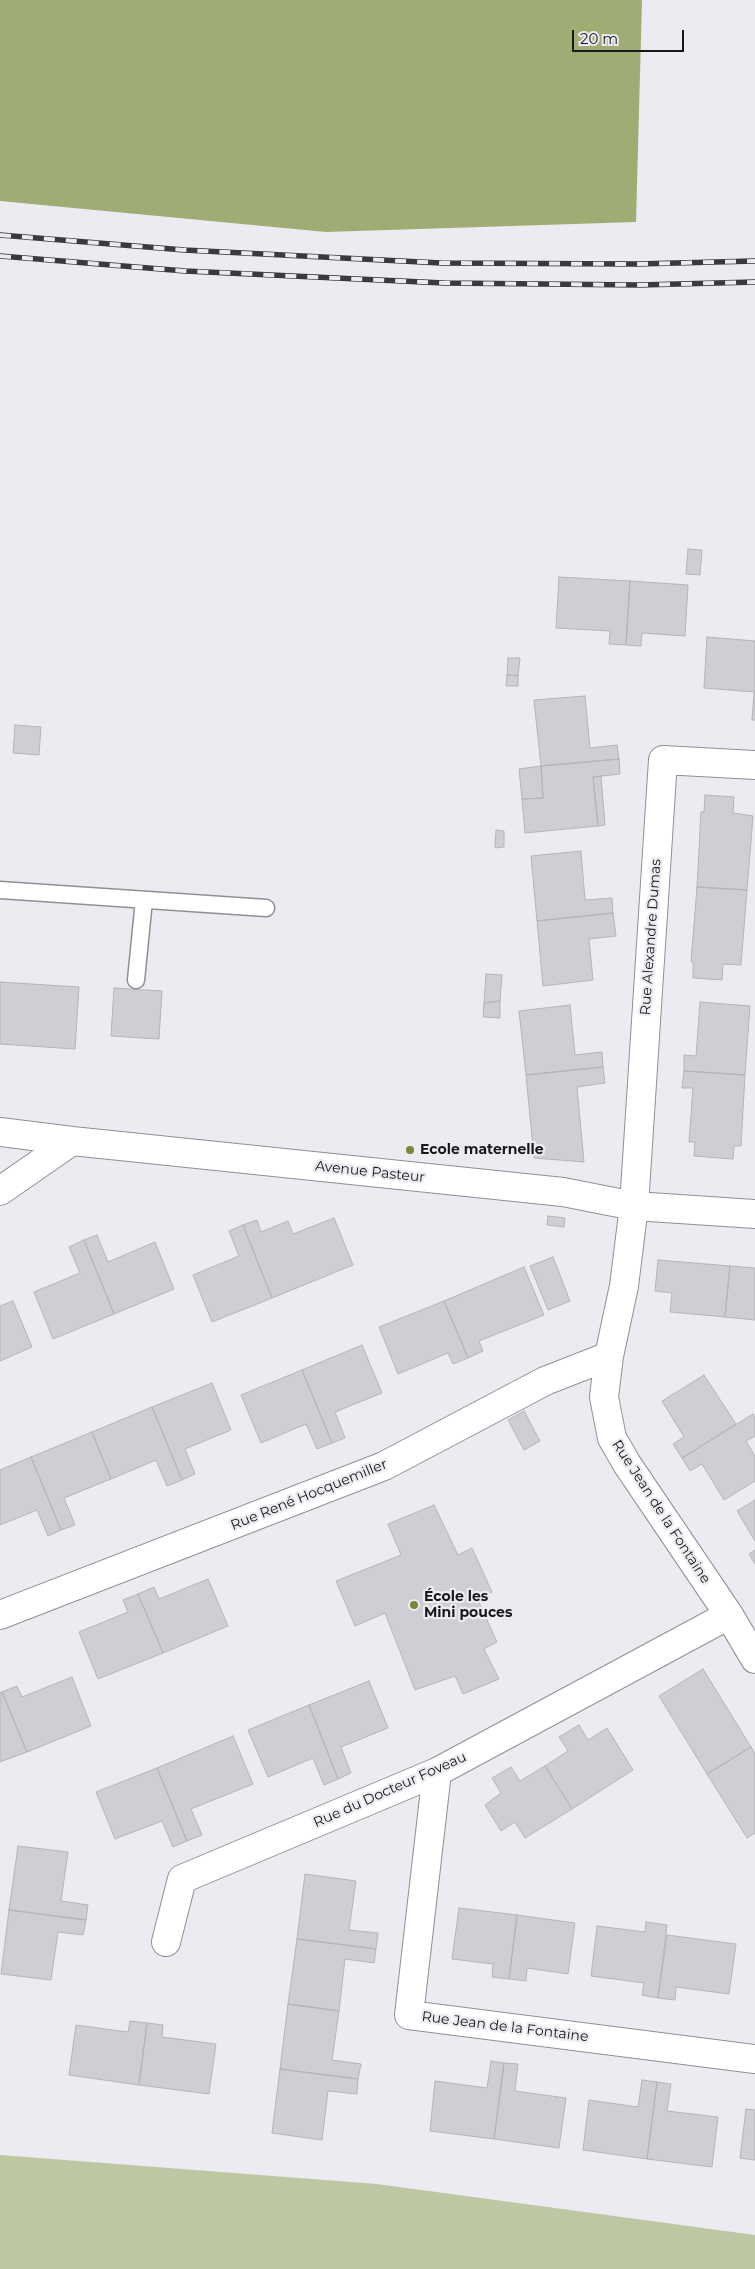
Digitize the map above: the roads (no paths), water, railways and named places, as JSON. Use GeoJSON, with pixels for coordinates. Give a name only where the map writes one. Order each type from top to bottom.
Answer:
{"type":"FeatureCollection","features":[{"type":"Feature","properties":{"kind":"street","name":"Rue Alexandre Dumas"},"geometry":{"type":"LineString","coordinates":[[634,1206],[662,760],[755,765]]}},
{"type":"Feature","properties":{"kind":"street","name":"Avenue Pasteur"},"geometry":{"type":"LineString","coordinates":[[0,1132],[563,1192],[634,1206],[755,1214]]}},
{"type":"Feature","properties":{"kind":"street"},"geometry":{"type":"LineString","coordinates":[[0,1191],[72,1141]]}},
{"type":"Feature","properties":{"kind":"street","name":"Rue Jean de la Fontaine"},"geometry":{"type":"LineString","coordinates":[[634,1206],[624,1286],[609,1356],[604,1397],[612,1438],[627,1464],[729,1615],[755,1659]]}},
{"type":"Feature","properties":{"kind":"street","name":"Rue René Hocquemiller"},"geometry":{"type":"LineString","coordinates":[[0,1615],[384,1466],[545,1381],[609,1356]]}},
{"type":"Feature","properties":{"kind":"street","name":"Rue du Docteur Foveau"},"geometry":{"type":"LineString","coordinates":[[166,1942],[182,1878],[437,1772],[729,1615]]}},
{"type":"Feature","properties":{"kind":"street","name":"Rue Jean de la Fontaine"},"geometry":{"type":"LineString","coordinates":[[437,1772],[409,2015],[755,2059]]}},
{"type":"Feature","properties":{"kind":"lane"},"geometry":{"type":"LineString","coordinates":[[0,890],[266,908]]}},
{"type":"Feature","properties":{"kind":"lane"},"geometry":{"type":"LineString","coordinates":[[136,980],[144,900]]}},
{"type":"Feature","properties":{"kind":"railway"},"geometry":{"type":"LineString","coordinates":[[0,235],[184,250],[441,263],[637,264],[755,261]]}},
{"type":"Feature","properties":{"kind":"railway"},"geometry":{"type":"LineString","coordinates":[[0,256],[185,271],[444,283],[640,285],[755,282]]}},
{"type":"Feature","properties":{"kind":"place","name":"Ecole maternelle"},"geometry":{"type":"Point","coordinates":[410,1150]}},
{"type":"Feature","properties":{"kind":"place","name":"École les Mini pouces"},"geometry":{"type":"Point","coordinates":[414,1605]}}]}
